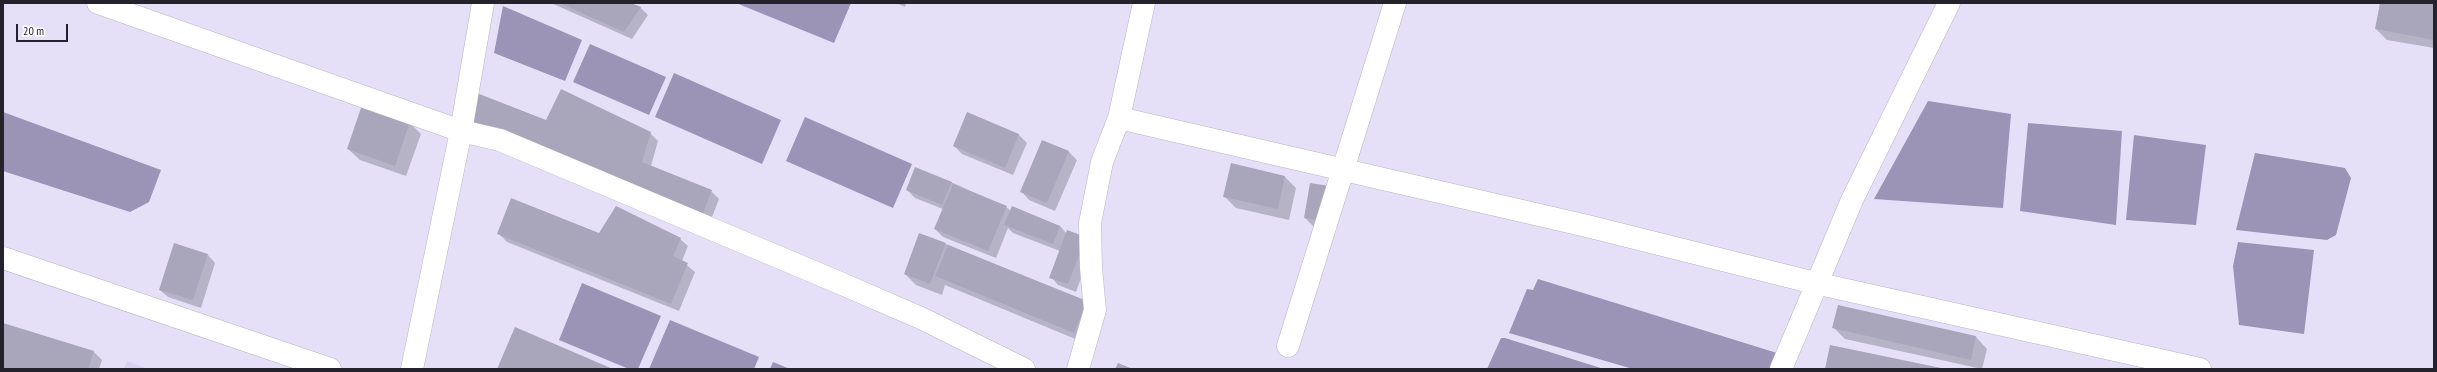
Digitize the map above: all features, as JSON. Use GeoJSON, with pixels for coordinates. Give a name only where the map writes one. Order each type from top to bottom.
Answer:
{"type":"FeatureCollection","features":[{"type":"Feature","properties":{"kind":"street"},"geometry":{"type":"LineString","coordinates":[[98,3],[462,132],[500,140],[840,282],[923,319],[1024,369]]}},
{"type":"Feature","properties":{"kind":"street"},"geometry":{"type":"LineString","coordinates":[[412,369],[462,132],[482,3]]}},
{"type":"Feature","properties":{"kind":"street"},"geometry":{"type":"LineString","coordinates":[[1078,369],[1095,310],[1091,268],[1090,223],[1102,162],[1119,118],[1144,3]]}},
{"type":"Feature","properties":{"kind":"street"},"geometry":{"type":"LineString","coordinates":[[1288,346],[1395,3]]}},
{"type":"Feature","properties":{"kind":"street"},"geometry":{"type":"LineString","coordinates":[[1781,369],[1815,283],[1852,200],[1949,3]]}},
{"type":"Feature","properties":{"kind":"street"},"geometry":{"type":"LineString","coordinates":[[1119,118],[1587,226],[1815,283],[2200,369]]}},
{"type":"Feature","properties":{"kind":"street"},"geometry":{"type":"LineString","coordinates":[[3,258],[330,369]]}},
{"type":"Feature","properties":{"kind":"shaded area"},"geometry":{"type":"Polygon","coordinates":[[[736,3],[851,3],[834,43],[736,3]]]}},
{"type":"Feature","properties":{"kind":"shaded area"},"geometry":{"type":"Polygon","coordinates":[[[503,6],[582,40],[565,81],[494,53],[503,6]]]}},
{"type":"Feature","properties":{"kind":"shaded area"},"geometry":{"type":"Polygon","coordinates":[[[590,44],[666,77],[649,115],[573,82],[590,44]]]}},
{"type":"Feature","properties":{"kind":"shaded area"},"geometry":{"type":"Polygon","coordinates":[[[674,73],[781,120],[762,164],[655,117],[674,73]]]}},
{"type":"Feature","properties":{"kind":"shaded area"},"geometry":{"type":"Polygon","coordinates":[[[1928,101],[2011,114],[2003,208],[1874,199],[1928,101]]]}},
{"type":"Feature","properties":{"kind":"shaded area"},"geometry":{"type":"Polygon","coordinates":[[[3,112],[161,170],[149,202],[130,212],[3,171],[3,112]]]}},
{"type":"Feature","properties":{"kind":"shaded area"},"geometry":{"type":"Polygon","coordinates":[[[805,117],[912,164],[893,208],[786,161],[805,117]]]}},
{"type":"Feature","properties":{"kind":"shaded area"},"geometry":{"type":"Polygon","coordinates":[[[2028,123],[2122,131],[2116,225],[2020,211],[2028,123]]]}},
{"type":"Feature","properties":{"kind":"shaded area"},"geometry":{"type":"Polygon","coordinates":[[[2134,135],[2206,145],[2196,225],[2126,220],[2134,135]]]}},
{"type":"Feature","properties":{"kind":"shaded area"},"geometry":{"type":"Polygon","coordinates":[[[2255,153],[2345,168],[2351,178],[2336,235],[2327,240],[2236,230],[2255,153]]]}},
{"type":"Feature","properties":{"kind":"shaded area"},"geometry":{"type":"Polygon","coordinates":[[[2238,242],[2314,250],[2304,334],[2239,325],[2233,266],[2238,242]]]}},
{"type":"Feature","properties":{"kind":"shaded area"},"geometry":{"type":"Polygon","coordinates":[[[1538,279],[1777,353],[1778,369],[1633,369],[1509,333],[1527,289],[1533,290],[1538,279]]]}},
{"type":"Feature","properties":{"kind":"shaded area"},"geometry":{"type":"Polygon","coordinates":[[[582,283],[661,316],[638,369],[629,369],[559,340],[582,283]]]}},
{"type":"Feature","properties":{"kind":"shaded area"},"geometry":{"type":"Polygon","coordinates":[[[670,320],[759,357],[754,369],[649,369],[670,320]]]}},
{"type":"Feature","properties":{"kind":"shaded area"},"geometry":{"type":"Polygon","coordinates":[[[1501,338],[1505,338],[1604,369],[1487,369],[1501,338]]]}},
{"type":"Feature","properties":{"kind":"shaded area"},"geometry":{"type":"Polygon","coordinates":[[[127,361],[148,369],[124,369],[127,361]]]}},
{"type":"Feature","properties":{"kind":"shaded area"},"geometry":{"type":"Polygon","coordinates":[[[773,362],[790,369],[770,369],[773,362]]]}},
{"type":"Feature","properties":{"kind":"building"},"geometry":{"type":"Polygon","coordinates":[[[559,3],[631,3],[641,7],[624,32],[559,3]]]}},
{"type":"Feature","properties":{"kind":"building"},"geometry":{"type":"Polygon","coordinates":[[[2380,3],[2434,3],[2434,40],[2375,29],[2380,3]]]}},
{"type":"Feature","properties":{"kind":"building"},"geometry":{"type":"Polygon","coordinates":[[[561,89],[651,132],[642,162],[712,190],[701,218],[462,125],[469,90],[546,120],[561,89]]]}},
{"type":"Feature","properties":{"kind":"building"},"geometry":{"type":"Polygon","coordinates":[[[362,105],[410,122],[395,166],[347,149],[362,105]]]}},
{"type":"Feature","properties":{"kind":"building"},"geometry":{"type":"Polygon","coordinates":[[[967,112],[1019,134],[1005,168],[953,146],[967,112]]]}},
{"type":"Feature","properties":{"kind":"building"},"geometry":{"type":"Polygon","coordinates":[[[1042,140],[1069,151],[1047,203],[1020,192],[1042,140]]]}},
{"type":"Feature","properties":{"kind":"building"},"geometry":{"type":"Polygon","coordinates":[[[1231,163],[1285,176],[1278,209],[1223,197],[1231,163]]]}},
{"type":"Feature","properties":{"kind":"building"},"geometry":{"type":"Polygon","coordinates":[[[915,167],[952,182],[942,205],[906,190],[915,167]]]}},
{"type":"Feature","properties":{"kind":"building"},"geometry":{"type":"Polygon","coordinates":[[[1310,183],[1330,186],[1324,221],[1304,218],[1310,183]]]}},
{"type":"Feature","properties":{"kind":"building"},"geometry":{"type":"Polygon","coordinates":[[[953,184],[1007,206],[988,251],[934,229],[953,184]]]}},
{"type":"Feature","properties":{"kind":"building"},"geometry":{"type":"Polygon","coordinates":[[[511,198],[599,233],[616,206],[681,238],[673,256],[688,263],[671,304],[497,234],[511,198]]]}},
{"type":"Feature","properties":{"kind":"building"},"geometry":{"type":"Polygon","coordinates":[[[1012,206],[1060,226],[1053,244],[1004,225],[1012,206]]]}},
{"type":"Feature","properties":{"kind":"building"},"geometry":{"type":"Polygon","coordinates":[[[1067,230],[1086,237],[1068,284],[1049,278],[1067,230]]]}},
{"type":"Feature","properties":{"kind":"building"},"geometry":{"type":"Polygon","coordinates":[[[919,233],[946,243],[930,284],[904,274],[919,233]]]}},
{"type":"Feature","properties":{"kind":"building"},"geometry":{"type":"Polygon","coordinates":[[[174,243],[208,254],[193,300],[159,290],[174,243]]]}},
{"type":"Feature","properties":{"kind":"building"},"geometry":{"type":"Polygon","coordinates":[[[948,245],[1087,301],[1074,333],[935,276],[948,245]]]}},
{"type":"Feature","properties":{"kind":"building"},"geometry":{"type":"Polygon","coordinates":[[[1838,305],[1976,336],[1971,360],[1832,328],[1838,305]]]}},
{"type":"Feature","properties":{"kind":"building"},"geometry":{"type":"Polygon","coordinates":[[[3,323],[94,351],[88,369],[3,369],[3,323]]]}},
{"type":"Feature","properties":{"kind":"building"},"geometry":{"type":"Polygon","coordinates":[[[515,327],[613,369],[497,369],[515,327]]]}},
{"type":"Feature","properties":{"kind":"building"},"geometry":{"type":"Polygon","coordinates":[[[1830,345],[1941,368],[1941,369],[1825,369],[1830,345]]]}},
{"type":"Feature","properties":{"kind":"building"},"geometry":{"type":"Polygon","coordinates":[[[1118,363],[1133,369],[1115,369],[1118,363]]]}}]}
